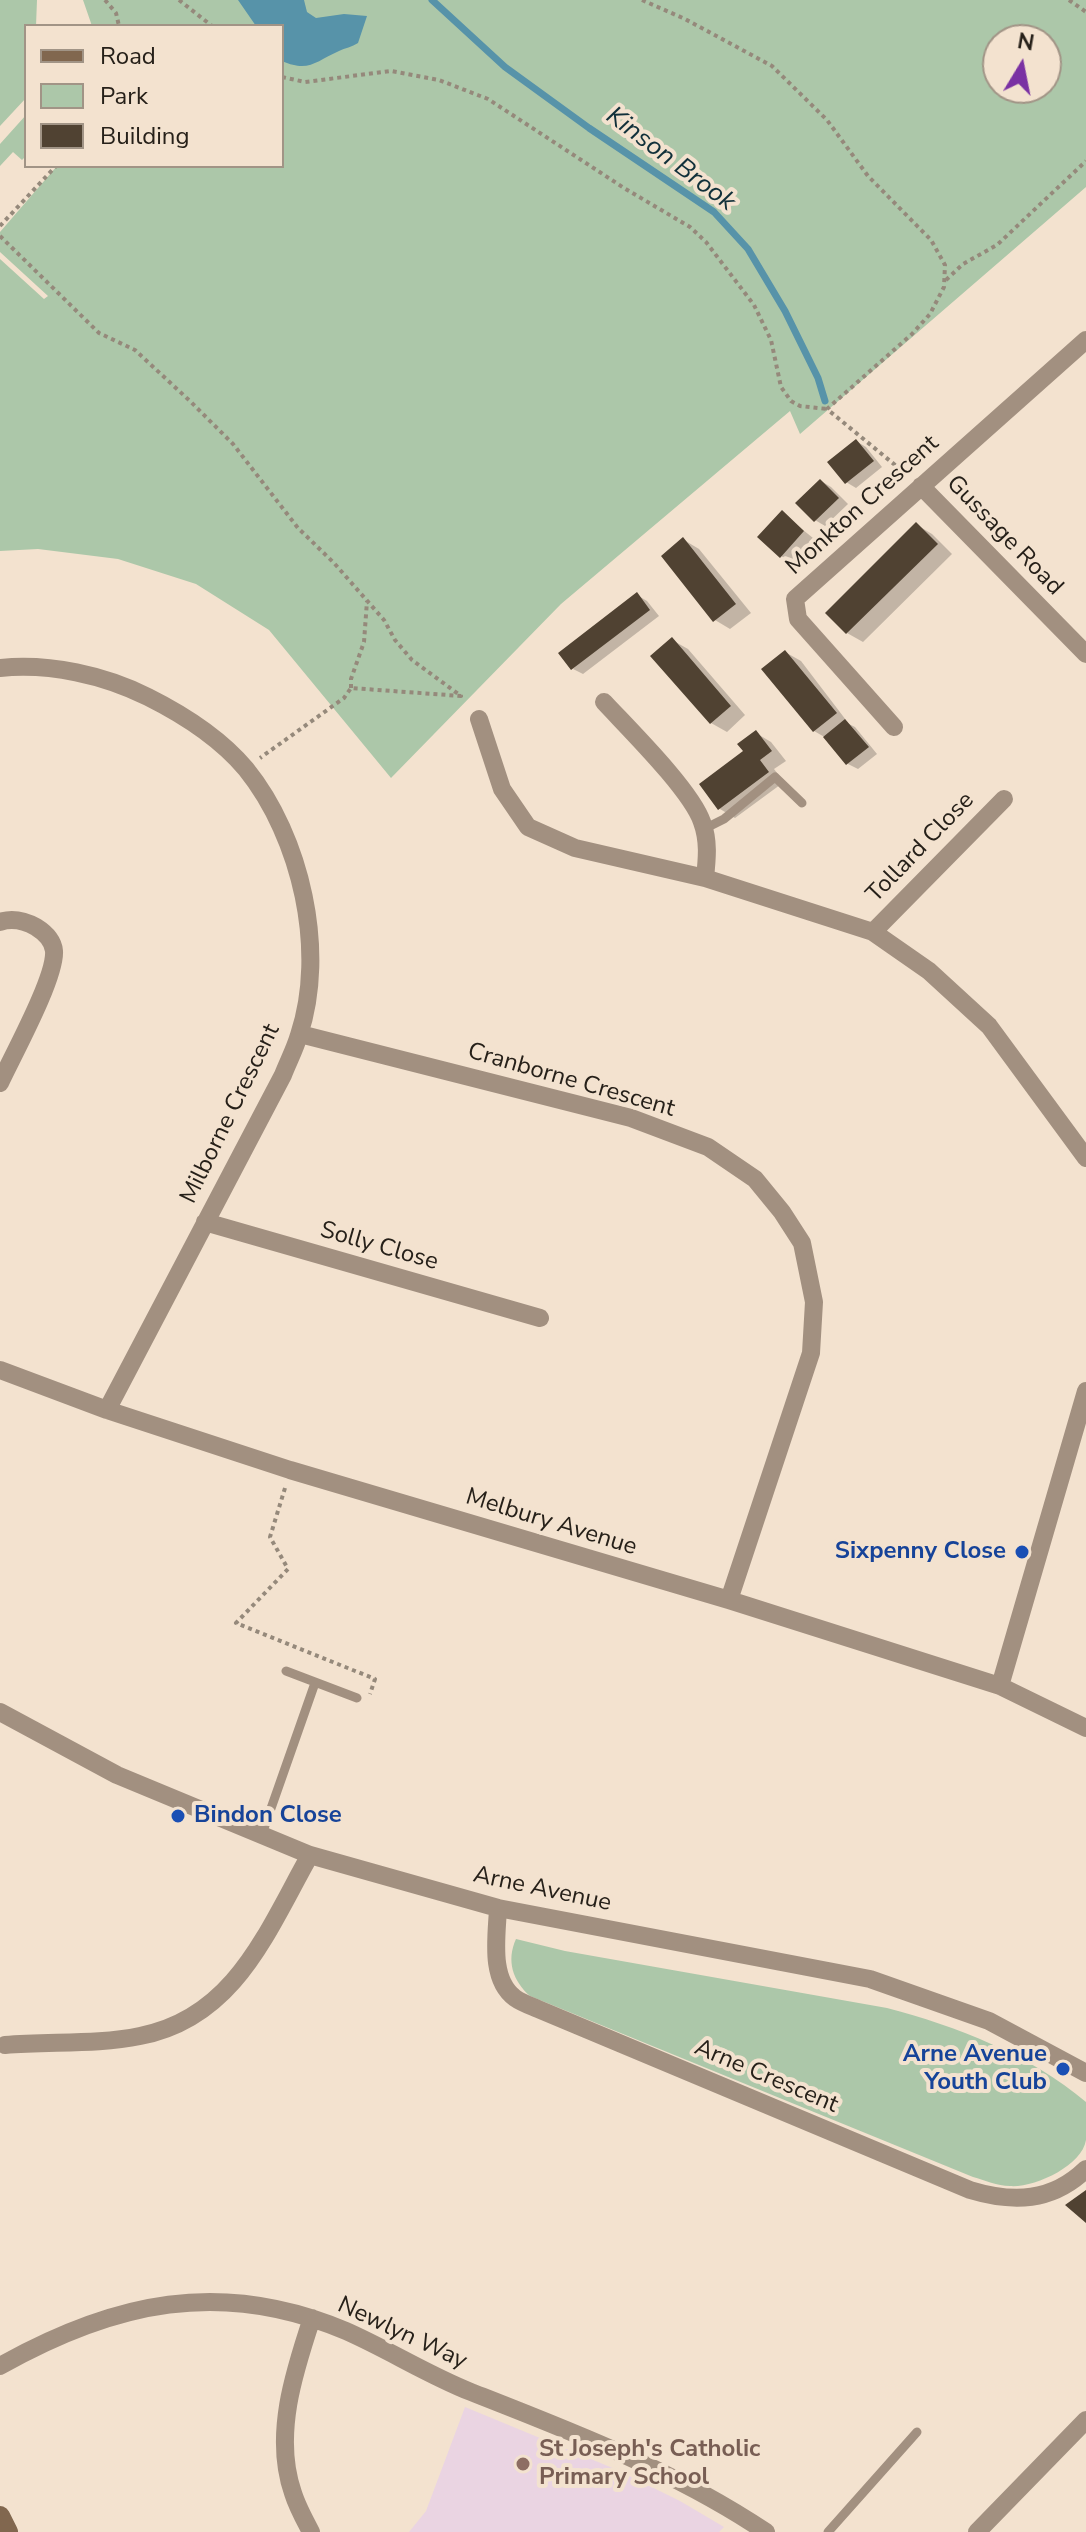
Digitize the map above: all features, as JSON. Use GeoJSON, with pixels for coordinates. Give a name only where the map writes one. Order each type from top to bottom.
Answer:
{"type":"FeatureCollection","features":[{"type":"Feature","properties":{"kind":"street","name":"Monkton Crescent"},"geometry":{"type":"LineString","coordinates":[[894,727],[798,619],[795,599],[1086,340]]}},
{"type":"Feature","properties":{"kind":"street","name":"Gussage Road"},"geometry":{"type":"LineString","coordinates":[[921,486],[1086,654]]}},
{"type":"Feature","properties":{"kind":"street","name":"Milborne Crescent"},"geometry":{"type":"LineString","coordinates":[[0,668],[87,674],[132,690],[174,710],[212,736],[245,769],[271,808],[289,846],[302,887],[309,937],[308,987],[300,1034],[283,1075],[107,1410]]}},
{"type":"Feature","properties":{"kind":"street"},"geometry":{"type":"LineString","coordinates":[[604,702],[681,788],[702,821],[708,848],[705,878]]}},
{"type":"Feature","properties":{"kind":"street","name":"Tollard Close"},"geometry":{"type":"LineString","coordinates":[[479,719],[502,789],[528,827],[575,848],[705,878],[873,932],[929,971],[989,1026],[1086,1158]]}},
{"type":"Feature","properties":{"kind":"street","name":"Tollard Close"},"geometry":{"type":"LineString","coordinates":[[873,932],[1004,799]]}},
{"type":"Feature","properties":{"kind":"street"},"geometry":{"type":"LineString","coordinates":[[0,922],[14,920],[33,925],[49,938],[54,951],[49,978],[0,1083]]}},
{"type":"Feature","properties":{"kind":"street","name":"Cranborne Crescent"},"geometry":{"type":"LineString","coordinates":[[300,1034],[631,1118],[708,1147],[755,1179],[782,1212],[802,1243],[814,1302],[811,1353],[729,1600]]}},
{"type":"Feature","properties":{"kind":"street","name":"Solly Close"},"geometry":{"type":"LineString","coordinates":[[205,1222],[540,1318]]}},
{"type":"Feature","properties":{"kind":"street","name":"Melbury Avenue"},"geometry":{"type":"LineString","coordinates":[[0,1370],[107,1410],[290,1470],[729,1600],[1000,1686],[1086,1728]]}},
{"type":"Feature","properties":{"kind":"street"},"geometry":{"type":"LineString","coordinates":[[1000,1686],[1086,1391]]}},
{"type":"Feature","properties":{"kind":"street","name":"Arne Avenue"},"geometry":{"type":"LineString","coordinates":[[0,1712],[117,1775],[310,1855],[498,1908],[870,1979],[989,2021],[1086,2073]]}},
{"type":"Feature","properties":{"kind":"street"},"geometry":{"type":"LineString","coordinates":[[5,2045],[141,2036],[196,2016],[233,1985],[247,1967],[310,1855]]}},
{"type":"Feature","properties":{"kind":"street","name":"Arne Crescent"},"geometry":{"type":"LineString","coordinates":[[498,1908],[497,1962],[501,1978],[505,1988],[515,1998],[538,2009],[970,2190],[996,2198],[1035,2198],[1053,2193],[1086,2169]]}},
{"type":"Feature","properties":{"kind":"street","name":"Newlyn Way"},"geometry":{"type":"LineString","coordinates":[[0,2366],[85,2324],[139,2308],[195,2302],[253,2305],[312,2318],[349,2332],[466,2390],[651,2467],[732,2509],[766,2532]]}},
{"type":"Feature","properties":{"kind":"street"},"geometry":{"type":"LineString","coordinates":[[311,2532],[292,2491],[285,2443],[290,2397],[312,2318]]}},
{"type":"Feature","properties":{"kind":"street"},"geometry":{"type":"LineString","coordinates":[[977,2532],[1086,2420]]}},
{"type":"Feature","properties":{"kind":"street"},"geometry":{"type":"LineString","coordinates":[[0,2516],[8,2532]]}},
{"type":"Feature","properties":{"kind":"lane"},"geometry":{"type":"LineString","coordinates":[[704,829],[724,819],[775,777],[802,803]]}},
{"type":"Feature","properties":{"kind":"lane"},"geometry":{"type":"LineString","coordinates":[[286,1671],[357,1698]]}},
{"type":"Feature","properties":{"kind":"lane"},"geometry":{"type":"LineString","coordinates":[[262,1834],[315,1683]]}},
{"type":"Feature","properties":{"kind":"lane"},"geometry":{"type":"LineString","coordinates":[[828,2532],[917,2432]]}},
{"type":"Feature","properties":{"kind":"path"},"geometry":{"type":"LineString","coordinates":[[105,0],[116,13],[119,24]]}},
{"type":"Feature","properties":{"kind":"path"},"geometry":{"type":"LineString","coordinates":[[179,0],[209,24]]}},
{"type":"Feature","properties":{"kind":"path"},"geometry":{"type":"LineString","coordinates":[[642,0],[765,60],[790,82],[827,120],[842,145],[868,176],[931,240],[945,265],[944,287]]}},
{"type":"Feature","properties":{"kind":"path"},"geometry":{"type":"LineString","coordinates":[[1069,0],[1086,12]]}},
{"type":"Feature","properties":{"kind":"path"},"geometry":{"type":"LineString","coordinates":[[284,77],[305,82],[391,71],[439,80],[488,99],[690,227],[706,242],[754,305],[771,340],[781,387],[791,401],[800,406],[827,409],[921,486]]}},
{"type":"Feature","properties":{"kind":"path"},"geometry":{"type":"LineString","coordinates":[[827,409],[912,334],[930,314],[946,279],[954,271],[997,245],[1086,161]]}},
{"type":"Feature","properties":{"kind":"path"},"geometry":{"type":"LineString","coordinates":[[0,226],[54,168]]}},
{"type":"Feature","properties":{"kind":"path"},"geometry":{"type":"LineString","coordinates":[[0,236],[99,333],[135,350],[191,402],[233,444],[298,528],[367,601],[412,660],[461,696],[351,688]]}},
{"type":"Feature","properties":{"kind":"path"},"geometry":{"type":"LineString","coordinates":[[245,769],[344,698],[351,688],[351,679],[364,642],[367,601]]}},
{"type":"Feature","properties":{"kind":"path"},"geometry":{"type":"LineString","coordinates":[[290,1470],[270,1537],[288,1569],[236,1623],[375,1679],[367,1701],[357,1698]]}},
{"type":"Feature","properties":{"kind":"shaded area","name":"St Joseph's Catholic Primary School"},"geometry":{"type":"Polygon","coordinates":[[[465,2407],[615,2469],[724,2527],[719,2532],[409,2532],[426,2511],[465,2407]]]}},
{"type":"Feature","properties":{"kind":"green space"},"geometry":{"type":"Polygon","coordinates":[[[0,0],[37,0],[36,24],[24,24],[24,100],[0,126],[0,0]]]}},
{"type":"Feature","properties":{"kind":"green space"},"geometry":{"type":"Polygon","coordinates":[[[83,0],[1086,0],[1086,187],[800,434],[790,411],[561,604],[391,778],[269,630],[196,584],[118,559],[38,549],[0,551],[0,259],[44,299],[48,296],[0,252],[0,232],[55,168],[284,168],[284,24],[91,24],[83,0]]]}},
{"type":"Feature","properties":{"kind":"green space"},"geometry":{"type":"Polygon","coordinates":[[[24,117],[24,158],[22,160],[13,152],[0,166],[0,144],[24,117]]]}},
{"type":"Feature","properties":{"kind":"green space"},"geometry":{"type":"Polygon","coordinates":[[[516,1939],[565,1951],[887,2008],[966,2033],[1017,2056],[1086,2102],[1083,2150],[1056,2174],[1020,2186],[1005,2186],[973,2177],[530,1996],[519,1984],[513,1970],[512,1955],[516,1939]]]}},
{"type":"Feature","properties":{"kind":"water"},"geometry":{"type":"Polygon","coordinates":[[[238,0],[304,0],[307,12],[316,18],[344,14],[367,16],[358,43],[306,66],[284,62],[284,24],[255,24],[238,0]]]}},
{"type":"Feature","properties":{"kind":"building"},"geometry":{"type":"Polygon","coordinates":[[[856,439],[874,461],[845,484],[827,462],[856,439]]]}},
{"type":"Feature","properties":{"kind":"building"},"geometry":{"type":"Polygon","coordinates":[[[820,479],[839,498],[814,522],[795,503],[820,479]]]}},
{"type":"Feature","properties":{"kind":"building"},"geometry":{"type":"Polygon","coordinates":[[[782,510],[804,531],[780,558],[757,537],[782,510]]]}},
{"type":"Feature","properties":{"kind":"building"},"geometry":{"type":"Polygon","coordinates":[[[916,522],[938,544],[846,634],[825,613],[916,522]]]}},
{"type":"Feature","properties":{"kind":"building"},"geometry":{"type":"Polygon","coordinates":[[[683,537],[736,604],[713,622],[661,556],[683,537]]]}},
{"type":"Feature","properties":{"kind":"building"},"geometry":{"type":"Polygon","coordinates":[[[637,592],[650,610],[571,670],[558,653],[637,592]]]}},
{"type":"Feature","properties":{"kind":"building"},"geometry":{"type":"Polygon","coordinates":[[[672,637],[731,706],[710,724],[650,656],[672,637]]]}},
{"type":"Feature","properties":{"kind":"building"},"geometry":{"type":"Polygon","coordinates":[[[785,650],[837,713],[813,732],[761,669],[785,650]]]}},
{"type":"Feature","properties":{"kind":"building"},"geometry":{"type":"Polygon","coordinates":[[[845,719],[869,747],[846,765],[823,737],[845,719]]]}},
{"type":"Feature","properties":{"kind":"building"},"geometry":{"type":"Polygon","coordinates":[[[756,730],[772,751],[760,760],[769,772],[718,810],[699,784],[743,751],[737,744],[756,730]]]}},
{"type":"Feature","properties":{"kind":"building"},"geometry":{"type":"Polygon","coordinates":[[[1086,2190],[1086,2223],[1065,2205],[1086,2190]]]}},
{"type":"Feature","properties":{"kind":"waterway","name":"Kinson Brook"},"geometry":{"type":"LineString","coordinates":[[432,0],[505,67],[714,212],[748,249],[785,311],[818,378],[825,401]]}},
{"type":"Feature","properties":{"kind":"place","name":"Sixpenny Close"},"geometry":{"type":"Point","coordinates":[1022,1552]}},
{"type":"Feature","properties":{"kind":"place","name":"Bindon Close"},"geometry":{"type":"Point","coordinates":[178,1816]}},
{"type":"Feature","properties":{"kind":"place","name":"Arne Avenue Youth Club"},"geometry":{"type":"Point","coordinates":[1063,2069]}},
{"type":"Feature","properties":{"kind":"place","name":"St Joseph's Catholic Primary School"},"geometry":{"type":"Point","coordinates":[523,2464]}}]}
